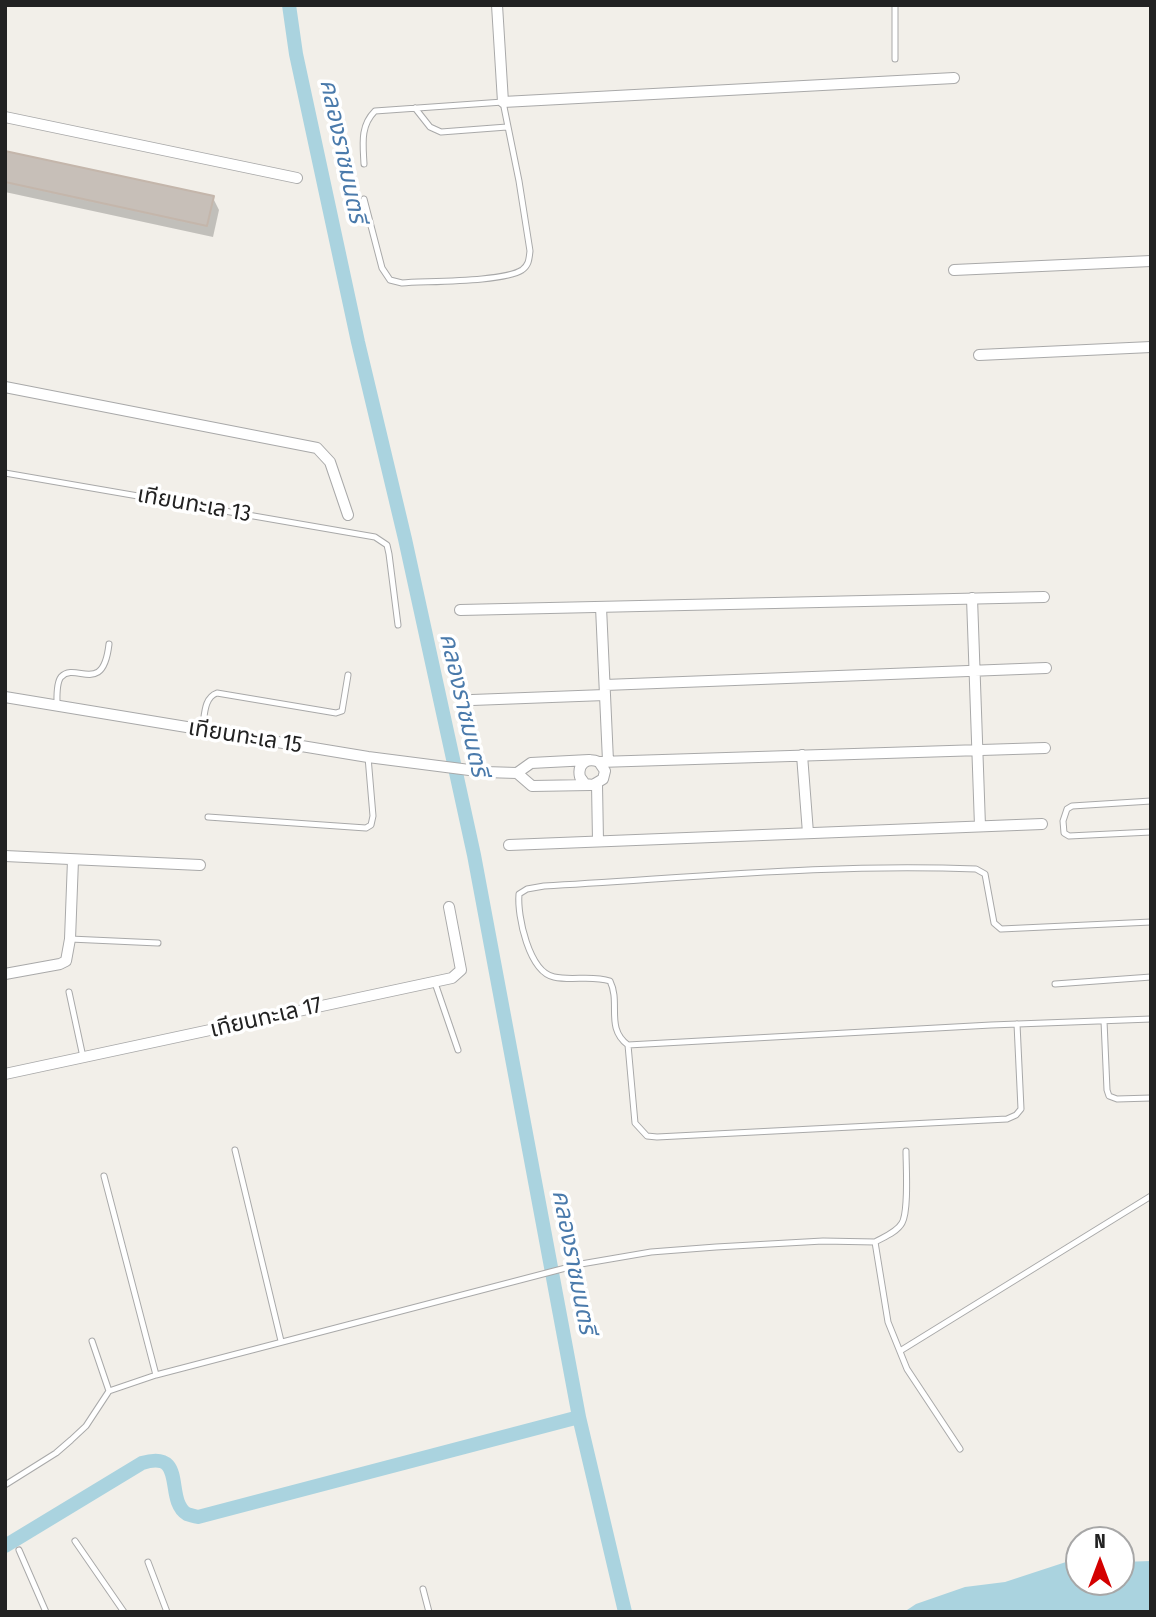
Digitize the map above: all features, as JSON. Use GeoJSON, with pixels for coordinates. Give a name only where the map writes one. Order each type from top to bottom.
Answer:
{"type":"FeatureCollection","features":[{"type":"Feature","properties":{"kind":"street"},"geometry":{"type":"LineString","coordinates":[[497,5],[503,102],[954,78]]}},
{"type":"Feature","properties":{"kind":"street"},"geometry":{"type":"LineString","coordinates":[[5,117],[297,178]]}},
{"type":"Feature","properties":{"kind":"street"},"geometry":{"type":"LineString","coordinates":[[954,270],[1151,261]]}},
{"type":"Feature","properties":{"kind":"street"},"geometry":{"type":"LineString","coordinates":[[979,355],[1151,347]]}},
{"type":"Feature","properties":{"kind":"street"},"geometry":{"type":"LineString","coordinates":[[5,387],[317,448],[330,462],[348,515]]}},
{"type":"Feature","properties":{"kind":"street"},"geometry":{"type":"LineString","coordinates":[[460,610],[1044,597]]}},
{"type":"Feature","properties":{"kind":"street"},"geometry":{"type":"LineString","coordinates":[[972,598],[980,826]]}},
{"type":"Feature","properties":{"kind":"street"},"geometry":{"type":"LineString","coordinates":[[601,607],[605,690],[599,761],[605,772],[603,779],[593,785],[532,786],[517,773],[531,763],[599,761],[802,755],[1045,748]]}},
{"type":"Feature","properties":{"kind":"street"},"geometry":{"type":"LineString","coordinates":[[472,700],[974,669],[1046,668]]}},
{"type":"Feature","properties":{"kind":"street","name":"เทียนทะเล 15"},"geometry":{"type":"LineString","coordinates":[[5,697],[368,757],[485,772],[517,773]]}},
{"type":"Feature","properties":{"kind":"street"},"geometry":{"type":"LineString","coordinates":[[802,755],[808,833]]}},
{"type":"Feature","properties":{"kind":"street"},"geometry":{"type":"LineString","coordinates":[[593,785],[582,781],[579,773],[582,764],[599,761]]}},
{"type":"Feature","properties":{"kind":"street"},"geometry":{"type":"LineString","coordinates":[[593,785],[598,841]]}},
{"type":"Feature","properties":{"kind":"street"},"geometry":{"type":"LineString","coordinates":[[509,845],[1042,824]]}},
{"type":"Feature","properties":{"kind":"street"},"geometry":{"type":"LineString","coordinates":[[5,856],[200,865]]}},
{"type":"Feature","properties":{"kind":"street"},"geometry":{"type":"LineString","coordinates":[[5,974],[66,961],[70,939],[73,860]]}},
{"type":"Feature","properties":{"kind":"street","name":"เทียนทะเล 17"},"geometry":{"type":"LineString","coordinates":[[5,1074],[452,978],[461,970],[449,907]]}},
{"type":"Feature","properties":{"kind":"lane"},"geometry":{"type":"LineString","coordinates":[[895,5],[895,60]]}},
{"type":"Feature","properties":{"kind":"lane"},"geometry":{"type":"LineString","coordinates":[[364,164],[363,131],[367,119],[375,111],[503,102],[519,181],[530,251],[529,262],[522,270],[494,276],[402,282],[390,280],[382,268],[365,199]]}},
{"type":"Feature","properties":{"kind":"lane"},"geometry":{"type":"LineString","coordinates":[[415,108],[430,127],[441,132],[507,127]]}},
{"type":"Feature","properties":{"kind":"lane","name":"เทียนทะเล 13"},"geometry":{"type":"LineString","coordinates":[[5,473],[375,537],[387,545],[390,555],[398,625]]}},
{"type":"Feature","properties":{"kind":"lane"},"geometry":{"type":"LineString","coordinates":[[57,705],[59,681],[62,676],[100,671],[107,662],[108,645]]}},
{"type":"Feature","properties":{"kind":"lane"},"geometry":{"type":"LineString","coordinates":[[202,730],[208,701],[211,695],[217,693],[336,713],[342,711],[348,676]]}},
{"type":"Feature","properties":{"kind":"lane"},"geometry":{"type":"LineString","coordinates":[[208,817],[366,828],[372,825],[373,816],[368,757]]}},
{"type":"Feature","properties":{"kind":"lane"},"geometry":{"type":"LineString","coordinates":[[1151,801],[1072,806],[1065,814],[1063,830],[1069,836],[1151,832]]}},
{"type":"Feature","properties":{"kind":"lane"},"geometry":{"type":"LineString","coordinates":[[1151,922],[1001,929],[994,923],[985,874],[976,869],[788,872],[544,886],[527,889],[519,894],[521,922],[528,947],[543,973],[554,978],[602,978],[610,981],[613,988],[616,1030],[619,1038],[628,1045],[1151,1018]]}},
{"type":"Feature","properties":{"kind":"lane"},"geometry":{"type":"LineString","coordinates":[[70,939],[158,943]]}},
{"type":"Feature","properties":{"kind":"lane"},"geometry":{"type":"LineString","coordinates":[[1055,984],[1151,977]]}},
{"type":"Feature","properties":{"kind":"lane"},"geometry":{"type":"LineString","coordinates":[[435,983],[458,1050]]}},
{"type":"Feature","properties":{"kind":"lane"},"geometry":{"type":"LineString","coordinates":[[69,992],[83,1058]]}},
{"type":"Feature","properties":{"kind":"lane"},"geometry":{"type":"LineString","coordinates":[[1104,1021],[1109,1096],[1117,1099],[1151,1098]]}},
{"type":"Feature","properties":{"kind":"lane"},"geometry":{"type":"LineString","coordinates":[[628,1045],[635,1123],[647,1136],[1007,1119],[1021,1109],[1017,1024]]}},
{"type":"Feature","properties":{"kind":"lane"},"geometry":{"type":"LineString","coordinates":[[234,1150],[281,1341]]}},
{"type":"Feature","properties":{"kind":"lane"},"geometry":{"type":"LineString","coordinates":[[5,1485],[56,1453],[71,1440],[86,1426],[108,1391],[156,1375],[581,1264],[651,1252],[716,1247],[823,1241],[875,1242],[904,1222],[906,1151]]}},
{"type":"Feature","properties":{"kind":"lane"},"geometry":{"type":"LineString","coordinates":[[104,1176],[156,1375]]}},
{"type":"Feature","properties":{"kind":"lane"},"geometry":{"type":"LineString","coordinates":[[900,1351],[1151,1196]]}},
{"type":"Feature","properties":{"kind":"lane"},"geometry":{"type":"LineString","coordinates":[[875,1242],[888,1322],[906,1369],[960,1448]]}},
{"type":"Feature","properties":{"kind":"lane"},"geometry":{"type":"LineString","coordinates":[[92,1341],[108,1391]]}},
{"type":"Feature","properties":{"kind":"lane"},"geometry":{"type":"LineString","coordinates":[[75,1541],[124,1612]]}},
{"type":"Feature","properties":{"kind":"lane"},"geometry":{"type":"LineString","coordinates":[[19,1550],[46,1612]]}},
{"type":"Feature","properties":{"kind":"lane"},"geometry":{"type":"LineString","coordinates":[[148,1562],[167,1612]]}},
{"type":"Feature","properties":{"kind":"lane"},"geometry":{"type":"LineString","coordinates":[[423,1589],[429,1612]]}},
{"type":"Feature","properties":{"kind":"water"},"geometry":{"type":"Polygon","coordinates":[[[1151,1561],[1151,1612],[904,1612],[916,1604],[965,1587],[1005,1582],[1065,1562],[1065,1596],[1135,1596],[1135,1562],[1151,1561]]]}},
{"type":"Feature","properties":{"kind":"building"},"geometry":{"type":"Polygon","coordinates":[[[5,151],[214,196],[207,226],[5,182],[5,151]]]}},
{"type":"Feature","properties":{"kind":"waterway","name":"คลองราชมนตรี"},"geometry":{"type":"LineString","coordinates":[[289,5],[296,54],[358,342],[405,539],[474,855],[579,1417]]}},
{"type":"Feature","properties":{"kind":"waterway"},"geometry":{"type":"LineString","coordinates":[[5,1546],[142,1463],[165,1463],[170,1469],[180,1507],[187,1514],[198,1517],[579,1417],[625,1612]]}}]}
